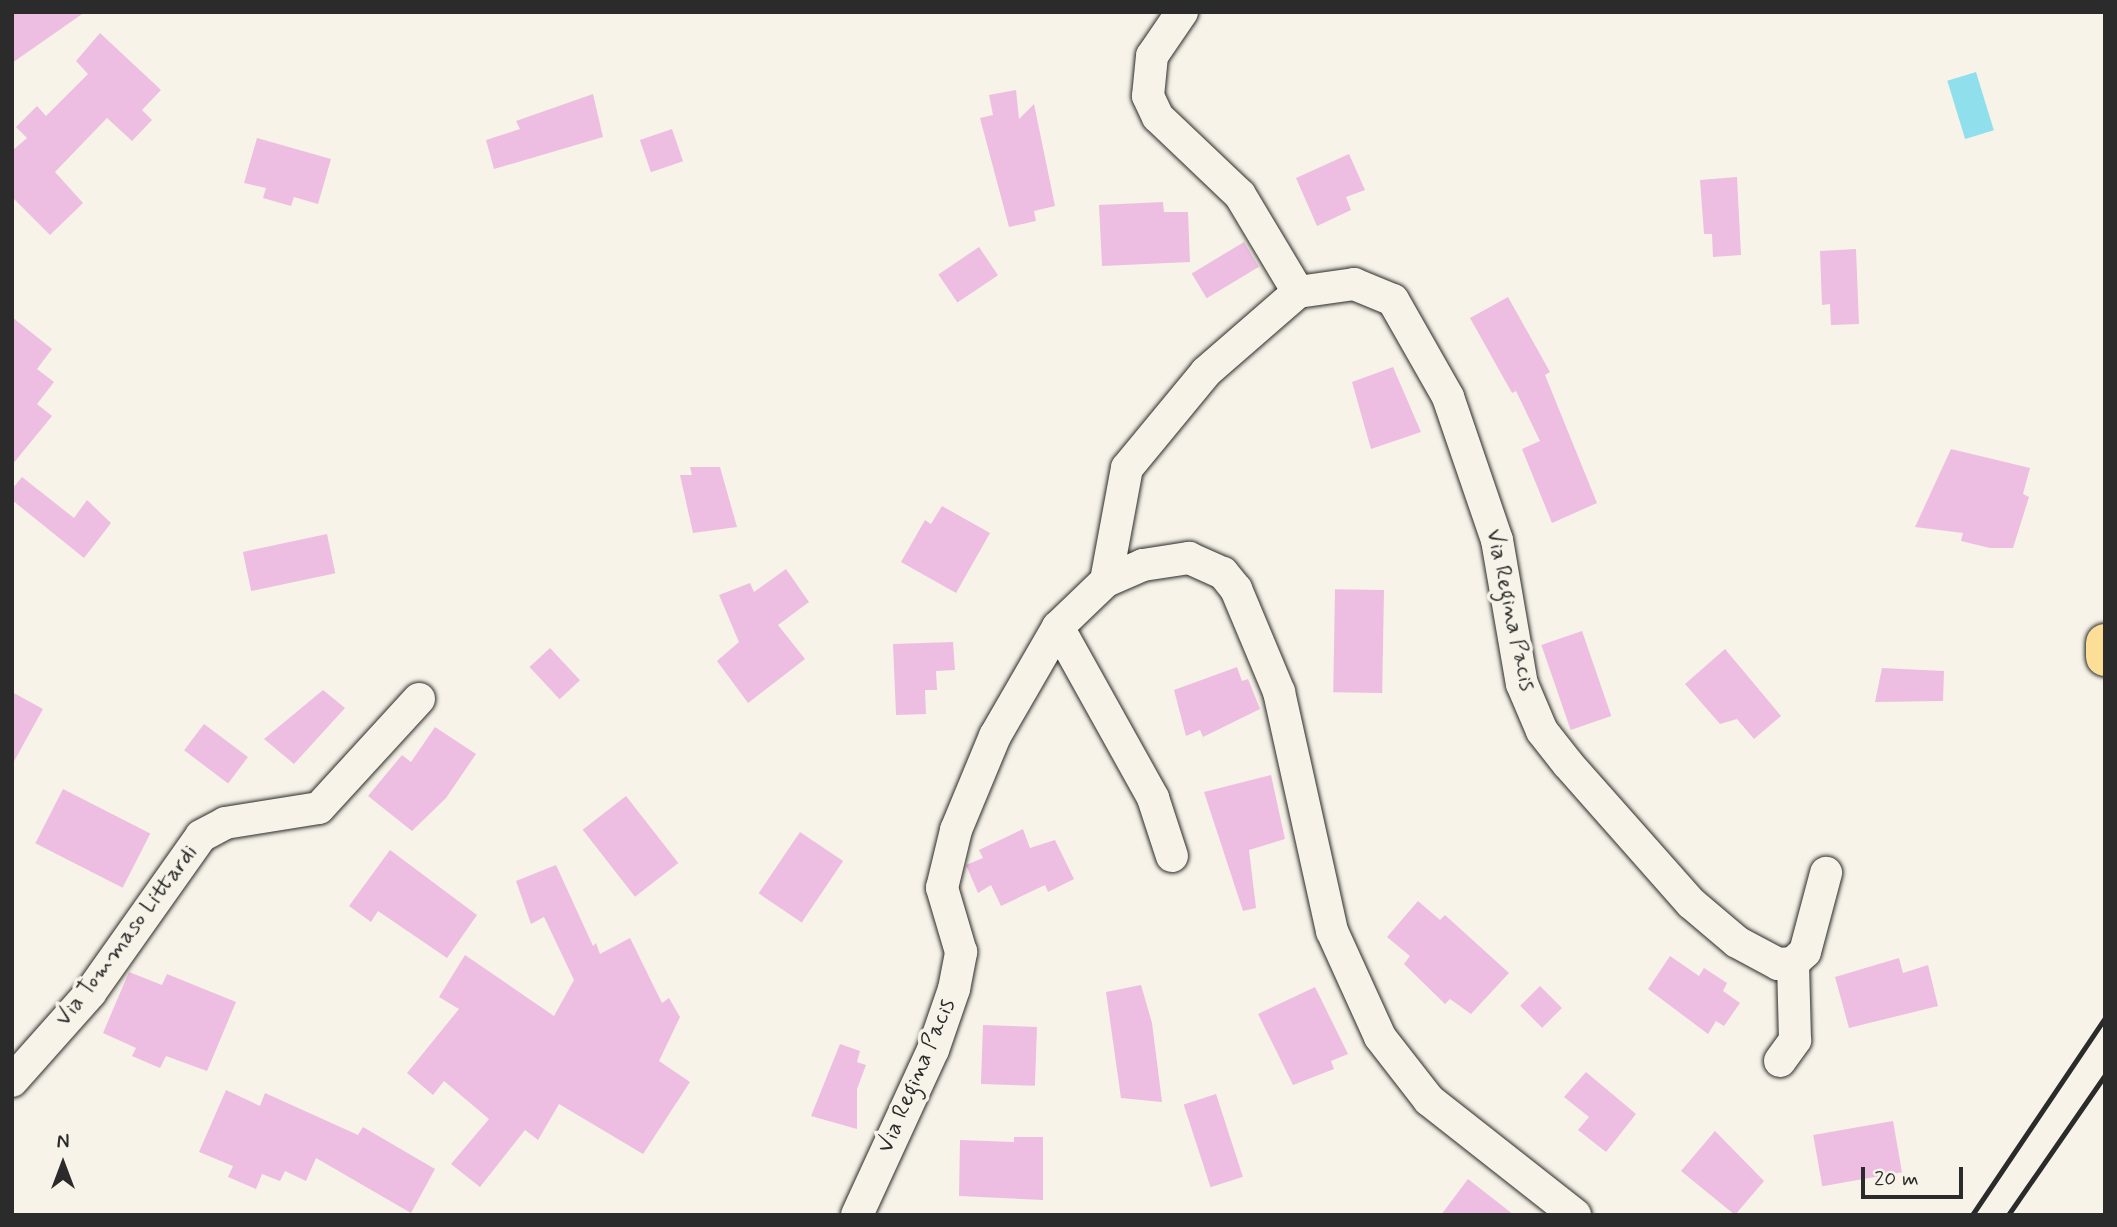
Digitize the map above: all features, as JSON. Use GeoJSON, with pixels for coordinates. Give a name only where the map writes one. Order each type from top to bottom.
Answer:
{"type":"FeatureCollection","features":[{"type":"Feature","properties":{"kind":"highway"},"geometry":{"type":"LineString","coordinates":[[2105,643],[2105,657]]}},
{"type":"Feature","properties":{"kind":"street"},"geometry":{"type":"LineString","coordinates":[[1106,581],[1127,468],[1206,372],[1298,292],[1240,195],[1158,117],[1148,96],[1152,56],[1182,12]]}},
{"type":"Feature","properties":{"kind":"street","name":"Via Regina Pacis"},"geometry":{"type":"LineString","coordinates":[[1298,292],[1354,284],[1394,300],[1448,397],[1475,474],[1497,540],[1522,684],[1542,731],[1691,903],[1737,942],[1778,964],[1793,963]]}},
{"type":"Feature","properties":{"kind":"street","name":"Via Regina Pacis"},"geometry":{"type":"LineString","coordinates":[[857,1215],[933,1050],[954,989],[961,953],[943,888],[956,831],[995,736],[1058,627],[1106,581],[1143,565],[1189,558],[1223,573],[1236,589],[1279,692],[1332,931],[1380,1037],[1429,1100],[1575,1215]]}},
{"type":"Feature","properties":{"kind":"street"},"geometry":{"type":"LineString","coordinates":[[1058,627],[1153,798],[1172,856]]}},
{"type":"Feature","properties":{"kind":"street","name":"Via Tommaso Littardi"},"geometry":{"type":"LineString","coordinates":[[12,1081],[90,993],[201,836],[225,823],[319,808],[419,699]]}},
{"type":"Feature","properties":{"kind":"street"},"geometry":{"type":"LineString","coordinates":[[1780,1061],[1795,1040],[1793,963],[1805,952],[1826,873]]}},
{"type":"Feature","properties":{"kind":"water"},"geometry":{"type":"Polygon","coordinates":[[[1976,72],[1994,130],[1965,139],[1947,81],[1976,72]]]}},
{"type":"Feature","properties":{"kind":"building"},"geometry":{"type":"Polygon","coordinates":[[[12,12],[85,12],[12,63],[12,12]]]}},
{"type":"Feature","properties":{"kind":"building"},"geometry":{"type":"Polygon","coordinates":[[[100,33],[161,90],[142,110],[152,120],[132,141],[107,118],[55,172],[83,203],[50,235],[12,197],[12,151],[27,138],[16,127],[37,106],[46,116],[88,74],[76,61],[100,33]]]}},
{"type":"Feature","properties":{"kind":"building"},"geometry":{"type":"Polygon","coordinates":[[[1016,90],[1019,119],[1034,104],[1055,206],[1034,211],[1036,221],[1009,227],[980,118],[993,115],[989,95],[1016,90]]]}},
{"type":"Feature","properties":{"kind":"building"},"geometry":{"type":"Polygon","coordinates":[[[593,94],[603,137],[494,169],[486,140],[520,129],[516,121],[593,94]]]}},
{"type":"Feature","properties":{"kind":"building"},"geometry":{"type":"Polygon","coordinates":[[[672,129],[683,161],[651,172],[640,140],[672,129]]]}},
{"type":"Feature","properties":{"kind":"building"},"geometry":{"type":"Polygon","coordinates":[[[257,138],[331,159],[318,204],[294,197],[291,206],[263,198],[266,188],[244,183],[257,138]]]}},
{"type":"Feature","properties":{"kind":"building"},"geometry":{"type":"Polygon","coordinates":[[[1349,154],[1365,190],[1346,197],[1351,210],[1317,226],[1296,178],[1349,154]]]}},
{"type":"Feature","properties":{"kind":"building"},"geometry":{"type":"Polygon","coordinates":[[[1737,177],[1741,255],[1713,257],[1712,234],[1704,234],[1700,180],[1737,177]]]}},
{"type":"Feature","properties":{"kind":"building"},"geometry":{"type":"Polygon","coordinates":[[[1163,202],[1164,212],[1188,212],[1190,262],[1102,266],[1099,205],[1163,202]]]}},
{"type":"Feature","properties":{"kind":"building"},"geometry":{"type":"Polygon","coordinates":[[[1244,242],[1259,267],[1207,298],[1192,273],[1244,242]]]}},
{"type":"Feature","properties":{"kind":"building"},"geometry":{"type":"Polygon","coordinates":[[[979,247],[998,275],[957,303],[938,274],[979,247]]]}},
{"type":"Feature","properties":{"kind":"building"},"geometry":{"type":"Polygon","coordinates":[[[1856,249],[1859,324],[1831,325],[1830,304],[1822,305],[1820,251],[1856,249]]]}},
{"type":"Feature","properties":{"kind":"building"},"geometry":{"type":"Polygon","coordinates":[[[1508,297],[1550,372],[1545,375],[1597,503],[1552,523],[1522,449],[1540,441],[1516,391],[1512,393],[1470,318],[1508,297]]]}},
{"type":"Feature","properties":{"kind":"building"},"geometry":{"type":"Polygon","coordinates":[[[12,317],[52,349],[37,369],[54,382],[37,404],[52,416],[12,465],[12,317]]]}},
{"type":"Feature","properties":{"kind":"building"},"geometry":{"type":"Polygon","coordinates":[[[1393,367],[1421,432],[1371,449],[1352,382],[1393,367]]]}},
{"type":"Feature","properties":{"kind":"building"},"geometry":{"type":"Polygon","coordinates":[[[1951,449],[2030,468],[2023,494],[2029,497],[2013,548],[1990,548],[1961,541],[1963,533],[1915,527],[1951,449]]]}},
{"type":"Feature","properties":{"kind":"building"},"geometry":{"type":"Polygon","coordinates":[[[690,467],[720,467],[737,527],[693,533],[680,475],[692,475],[690,467]]]}},
{"type":"Feature","properties":{"kind":"building"},"geometry":{"type":"Polygon","coordinates":[[[22,477],[74,518],[87,500],[111,523],[84,558],[12,500],[12,489],[22,477]]]}},
{"type":"Feature","properties":{"kind":"building"},"geometry":{"type":"Polygon","coordinates":[[[942,506],[990,533],[956,593],[901,562],[925,520],[931,524],[942,506]]]}},
{"type":"Feature","properties":{"kind":"building"},"geometry":{"type":"Polygon","coordinates":[[[327,534],[335,573],[251,591],[243,552],[327,534]]]}},
{"type":"Feature","properties":{"kind":"building"},"geometry":{"type":"Polygon","coordinates":[[[786,569],[809,602],[778,625],[805,659],[748,703],[717,661],[739,642],[719,595],[750,583],[754,592],[786,569]]]}},
{"type":"Feature","properties":{"kind":"building"},"geometry":{"type":"Polygon","coordinates":[[[1335,589],[1384,590],[1382,693],[1333,692],[1335,589]]]}},
{"type":"Feature","properties":{"kind":"building"},"geometry":{"type":"Polygon","coordinates":[[[1582,631],[1611,716],[1571,730],[1541,645],[1582,631]]]}},
{"type":"Feature","properties":{"kind":"building"},"geometry":{"type":"Polygon","coordinates":[[[953,642],[955,670],[936,671],[937,690],[925,690],[926,714],[896,715],[893,644],[953,642]]]}},
{"type":"Feature","properties":{"kind":"building"},"geometry":{"type":"Polygon","coordinates":[[[550,648],[580,680],[560,699],[530,667],[550,648]]]}},
{"type":"Feature","properties":{"kind":"building"},"geometry":{"type":"Polygon","coordinates":[[[1725,649],[1781,716],[1754,739],[1737,719],[1720,724],[1685,684],[1725,649]]]}},
{"type":"Feature","properties":{"kind":"building"},"geometry":{"type":"Polygon","coordinates":[[[1237,667],[1242,681],[1248,679],[1260,709],[1203,737],[1200,730],[1186,736],[1174,690],[1237,667]]]}},
{"type":"Feature","properties":{"kind":"building"},"geometry":{"type":"Polygon","coordinates":[[[1882,668],[1944,671],[1943,701],[1875,702],[1882,668]]]}},
{"type":"Feature","properties":{"kind":"building"},"geometry":{"type":"Polygon","coordinates":[[[323,690],[345,708],[294,764],[264,739],[323,690]]]}},
{"type":"Feature","properties":{"kind":"building"},"geometry":{"type":"Polygon","coordinates":[[[12,692],[43,709],[12,765],[12,692]]]}},
{"type":"Feature","properties":{"kind":"building"},"geometry":{"type":"Polygon","coordinates":[[[204,724],[248,757],[228,783],[184,750],[204,724]]]}},
{"type":"Feature","properties":{"kind":"building"},"geometry":{"type":"Polygon","coordinates":[[[435,727],[476,754],[446,798],[412,831],[368,796],[402,755],[411,762],[435,727]]]}},
{"type":"Feature","properties":{"kind":"building"},"geometry":{"type":"Polygon","coordinates":[[[1271,775],[1285,839],[1249,850],[1256,908],[1243,911],[1204,792],[1271,775]]]}},
{"type":"Feature","properties":{"kind":"building"},"geometry":{"type":"Polygon","coordinates":[[[63,789],[150,833],[123,888],[35,843],[63,789]]]}},
{"type":"Feature","properties":{"kind":"building"},"geometry":{"type":"Polygon","coordinates":[[[626,796],[678,863],[635,897],[583,830],[626,796]]]}},
{"type":"Feature","properties":{"kind":"building"},"geometry":{"type":"Polygon","coordinates":[[[1023,829],[1030,848],[1055,840],[1074,879],[1048,892],[1045,885],[1001,906],[991,885],[978,893],[966,865],[983,858],[979,850],[1023,829]]]}},
{"type":"Feature","properties":{"kind":"building"},"geometry":{"type":"Polygon","coordinates":[[[800,832],[843,861],[802,922],[759,893],[800,832]]]}},
{"type":"Feature","properties":{"kind":"building"},"geometry":{"type":"Polygon","coordinates":[[[390,850],[477,915],[447,958],[378,911],[371,922],[349,906],[390,850]]]}},
{"type":"Feature","properties":{"kind":"building"},"geometry":{"type":"Polygon","coordinates":[[[556,865],[593,946],[596,943],[600,954],[630,938],[662,1003],[669,998],[680,1017],[659,1061],[690,1082],[643,1154],[559,1104],[538,1140],[525,1130],[480,1187],[451,1164],[489,1119],[444,1081],[433,1095],[407,1073],[459,1009],[439,997],[465,955],[554,1016],[574,980],[544,917],[531,924],[516,881],[556,865]]]}},
{"type":"Feature","properties":{"kind":"building"},"geometry":{"type":"Polygon","coordinates":[[[1418,901],[1440,920],[1445,915],[1509,973],[1471,1014],[1450,999],[1445,1004],[1404,964],[1410,956],[1387,937],[1418,901]]]}},
{"type":"Feature","properties":{"kind":"building"},"geometry":{"type":"Polygon","coordinates":[[[1670,956],[1699,976],[1704,968],[1727,983],[1723,991],[1740,1003],[1724,1026],[1716,1021],[1708,1034],[1648,989],[1670,956]]]}},
{"type":"Feature","properties":{"kind":"building"},"geometry":{"type":"Polygon","coordinates":[[[1899,958],[1903,973],[1928,965],[1938,1006],[1849,1028],[1835,977],[1899,958]]]}},
{"type":"Feature","properties":{"kind":"building"},"geometry":{"type":"Polygon","coordinates":[[[129,972],[162,985],[167,974],[236,1002],[207,1071],[166,1056],[160,1068],[132,1056],[136,1048],[103,1033],[129,972]]]}},
{"type":"Feature","properties":{"kind":"building"},"geometry":{"type":"Polygon","coordinates":[[[1141,985],[1152,1023],[1162,1102],[1121,1098],[1106,992],[1141,985]]]}},
{"type":"Feature","properties":{"kind":"building"},"geometry":{"type":"Polygon","coordinates":[[[1540,986],[1562,1008],[1542,1028],[1520,1006],[1540,986]]]}},
{"type":"Feature","properties":{"kind":"building"},"geometry":{"type":"Polygon","coordinates":[[[1315,987],[1348,1054],[1331,1061],[1334,1069],[1293,1085],[1258,1014],[1315,987]]]}},
{"type":"Feature","properties":{"kind":"building"},"geometry":{"type":"Polygon","coordinates":[[[983,1025],[1037,1027],[1035,1086],[981,1084],[983,1025]]]}},
{"type":"Feature","properties":{"kind":"building"},"geometry":{"type":"Polygon","coordinates":[[[840,1044],[860,1051],[857,1062],[866,1065],[857,1089],[857,1129],[811,1116],[840,1044]]]}},
{"type":"Feature","properties":{"kind":"building"},"geometry":{"type":"Polygon","coordinates":[[[1586,1072],[1636,1114],[1606,1152],[1578,1130],[1589,1117],[1564,1097],[1586,1072]]]}},
{"type":"Feature","properties":{"kind":"building"},"geometry":{"type":"Polygon","coordinates":[[[226,1090],[260,1106],[265,1093],[358,1135],[363,1127],[435,1169],[411,1213],[316,1158],[306,1181],[285,1171],[280,1181],[262,1174],[256,1189],[228,1177],[233,1166],[199,1152],[226,1090]]]}},
{"type":"Feature","properties":{"kind":"building"},"geometry":{"type":"Polygon","coordinates":[[[1216,1094],[1243,1177],[1211,1187],[1184,1105],[1216,1094]]]}},
{"type":"Feature","properties":{"kind":"building"},"geometry":{"type":"Polygon","coordinates":[[[1893,1121],[1902,1172],[1822,1186],[1813,1135],[1893,1121]]]}},
{"type":"Feature","properties":{"kind":"building"},"geometry":{"type":"Polygon","coordinates":[[[1715,1131],[1764,1181],[1735,1215],[1681,1171],[1715,1131]]]}},
{"type":"Feature","properties":{"kind":"building"},"geometry":{"type":"Polygon","coordinates":[[[1014,1137],[1043,1137],[1043,1200],[959,1196],[960,1140],[1014,1142],[1014,1137]]]}},
{"type":"Feature","properties":{"kind":"building"},"geometry":{"type":"Polygon","coordinates":[[[1468,1179],[1514,1215],[1441,1215],[1468,1179]]]}},
{"type":"Feature","properties":{"kind":"railway"},"geometry":{"type":"LineString","coordinates":[[1972,1215],[2105,1018]]}},
{"type":"Feature","properties":{"kind":"railway"},"geometry":{"type":"LineString","coordinates":[[2008,1215],[2105,1075]]}}]}
